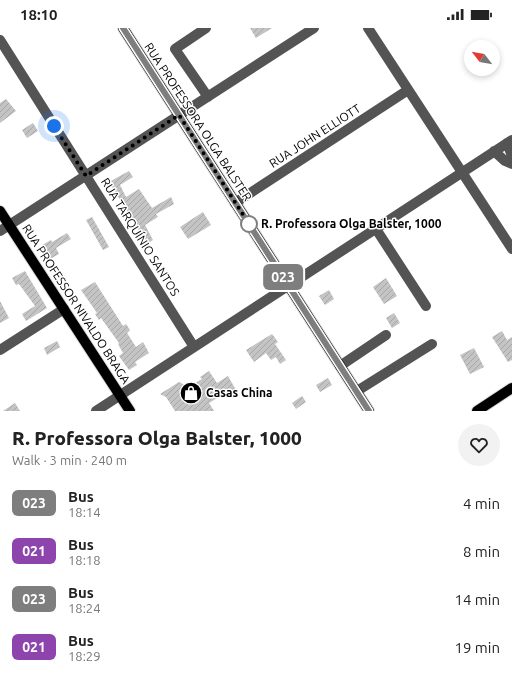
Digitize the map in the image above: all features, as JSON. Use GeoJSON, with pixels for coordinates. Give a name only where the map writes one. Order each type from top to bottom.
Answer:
{"type":"FeatureCollection","features":[{"type":"Feature","properties":{"kind":"main road","name":"RUA PROFESSORA OLGA BALSTER"},"geometry":{"type":"LineString","coordinates":[[123,28],[369,411]]}},
{"type":"Feature","properties":{"kind":"main road","name":"RUA PROFESSOR NIVALDO BRAGA"},"geometry":{"type":"LineString","coordinates":[[0,211],[130,411]]}},
{"type":"Feature","properties":{"kind":"main road"},"geometry":{"type":"LineString","coordinates":[[476,411],[512,388]]}},
{"type":"Feature","properties":{"kind":"street"},"geometry":{"type":"LineString","coordinates":[[206,28],[175,48],[208,96]]}},
{"type":"Feature","properties":{"kind":"street"},"geometry":{"type":"LineString","coordinates":[[0,231],[314,28]]}},
{"type":"Feature","properties":{"kind":"street"},"geometry":{"type":"LineString","coordinates":[[368,28],[512,249]]}},
{"type":"Feature","properties":{"kind":"street","name":"RUA TARQUÍNIO SANTOS"},"geometry":{"type":"LineString","coordinates":[[0,40],[194,347]]}},
{"type":"Feature","properties":{"kind":"street","name":"RUA JOHN ELLIOTT"},"geometry":{"type":"LineString","coordinates":[[235,203],[408,90]]}},
{"type":"Feature","properties":{"kind":"street"},"geometry":{"type":"LineString","coordinates":[[96,411],[509,141],[512,156]]}},
{"type":"Feature","properties":{"kind":"street"},"geometry":{"type":"LineString","coordinates":[[494,151],[505,161],[512,164]]}},
{"type":"Feature","properties":{"kind":"street"},"geometry":{"type":"LineString","coordinates":[[376,229],[426,306]]}},
{"type":"Feature","properties":{"kind":"street"},"geometry":{"type":"LineString","coordinates":[[0,350],[64,309]]}},
{"type":"Feature","properties":{"kind":"street"},"geometry":{"type":"LineString","coordinates":[[340,366],[386,335]]}},
{"type":"Feature","properties":{"kind":"street"},"geometry":{"type":"LineString","coordinates":[[357,391],[432,344]]}},
{"type":"Feature","properties":{"kind":"building"},"geometry":{"type":"Polygon","coordinates":[[[250,28],[272,28],[256,38],[250,28]]]}},
{"type":"Feature","properties":{"kind":"building"},"geometry":{"type":"Polygon","coordinates":[[[6,99],[16,111],[0,123],[0,103],[6,99]]]}},
{"type":"Feature","properties":{"kind":"building"},"geometry":{"type":"Polygon","coordinates":[[[33,123],[38,131],[27,138],[22,130],[33,123]]]}},
{"type":"Feature","properties":{"kind":"building"},"geometry":{"type":"Polygon","coordinates":[[[129,171],[133,177],[120,185],[126,197],[139,189],[152,208],[171,197],[174,204],[156,214],[158,217],[145,225],[153,240],[147,244],[109,182],[129,171]]]}},
{"type":"Feature","properties":{"kind":"building"},"geometry":{"type":"Polygon","coordinates":[[[203,212],[211,225],[188,239],[180,227],[203,212]]]}},
{"type":"Feature","properties":{"kind":"building"},"geometry":{"type":"Polygon","coordinates":[[[92,217],[109,247],[103,250],[86,220],[92,217]]]}},
{"type":"Feature","properties":{"kind":"building"},"geometry":{"type":"Polygon","coordinates":[[[67,233],[71,239],[56,248],[59,254],[50,259],[42,245],[51,240],[52,242],[67,233]]]}},
{"type":"Feature","properties":{"kind":"building"},"geometry":{"type":"Polygon","coordinates":[[[25,271],[47,308],[26,321],[22,314],[35,306],[19,284],[16,285],[12,278],[25,271]]]}},
{"type":"Feature","properties":{"kind":"building"},"geometry":{"type":"Polygon","coordinates":[[[386,278],[397,296],[384,304],[373,287],[386,278]]]}},
{"type":"Feature","properties":{"kind":"building"},"geometry":{"type":"Polygon","coordinates":[[[95,282],[123,326],[126,324],[130,330],[127,333],[136,347],[143,342],[149,353],[135,362],[137,365],[129,370],[119,356],[123,353],[118,344],[119,343],[101,318],[99,320],[95,314],[97,313],[81,290],[95,282]]]}},
{"type":"Feature","properties":{"kind":"building"},"geometry":{"type":"Polygon","coordinates":[[[329,290],[334,299],[325,305],[319,296],[329,290]]]}},
{"type":"Feature","properties":{"kind":"building"},"geometry":{"type":"Polygon","coordinates":[[[0,301],[9,318],[0,323],[0,301]]]}},
{"type":"Feature","properties":{"kind":"building"},"geometry":{"type":"Polygon","coordinates":[[[394,313],[400,323],[392,328],[386,318],[394,313]]]}},
{"type":"Feature","properties":{"kind":"building"},"geometry":{"type":"Polygon","coordinates":[[[502,331],[507,340],[512,337],[512,360],[508,362],[492,337],[502,331]]]}},
{"type":"Feature","properties":{"kind":"building"},"geometry":{"type":"Polygon","coordinates":[[[272,334],[278,342],[275,344],[286,360],[280,364],[276,357],[271,360],[266,353],[254,362],[246,350],[272,334]]]}},
{"type":"Feature","properties":{"kind":"building"},"geometry":{"type":"Polygon","coordinates":[[[57,341],[60,347],[47,355],[44,348],[57,341]]]}},
{"type":"Feature","properties":{"kind":"building"},"geometry":{"type":"Polygon","coordinates":[[[474,348],[484,367],[470,374],[460,355],[474,348]]]}},
{"type":"Feature","properties":{"kind":"building"},"geometry":{"type":"Polygon","coordinates":[[[209,371],[217,383],[228,376],[236,390],[228,395],[226,393],[209,403],[214,411],[175,411],[166,397],[160,394],[179,382],[189,387],[202,379],[200,377],[209,371]]]}},
{"type":"Feature","properties":{"kind":"building"},"geometry":{"type":"Polygon","coordinates":[[[328,378],[332,385],[320,392],[316,385],[328,378]]]}},
{"type":"Feature","properties":{"kind":"building"},"geometry":{"type":"Polygon","coordinates":[[[302,396],[306,402],[296,409],[292,403],[302,396]]]}},
{"type":"Feature","properties":{"kind":"building"},"geometry":{"type":"Polygon","coordinates":[[[15,403],[20,411],[3,411],[15,403]]]}},
{"type":"Feature","properties":{"kind":"bus line","name":"023"},"geometry":{"type":"LineString","coordinates":[[123,28],[369,411]]}},
{"type":"Feature","properties":{"kind":"place","name":"R. Professora Olga Balster, 1000"},"geometry":{"type":"Point","coordinates":[249,224]}},
{"type":"Feature","properties":{"kind":"place","name":"Casas China"},"geometry":{"type":"Point","coordinates":[191,393]}},
{"type":"Feature","properties":{"kind":"route"},"geometry":{"type":"LineString","coordinates":[[54,126],[86,176],[179,115],[251,227],[249,224]]}}]}
